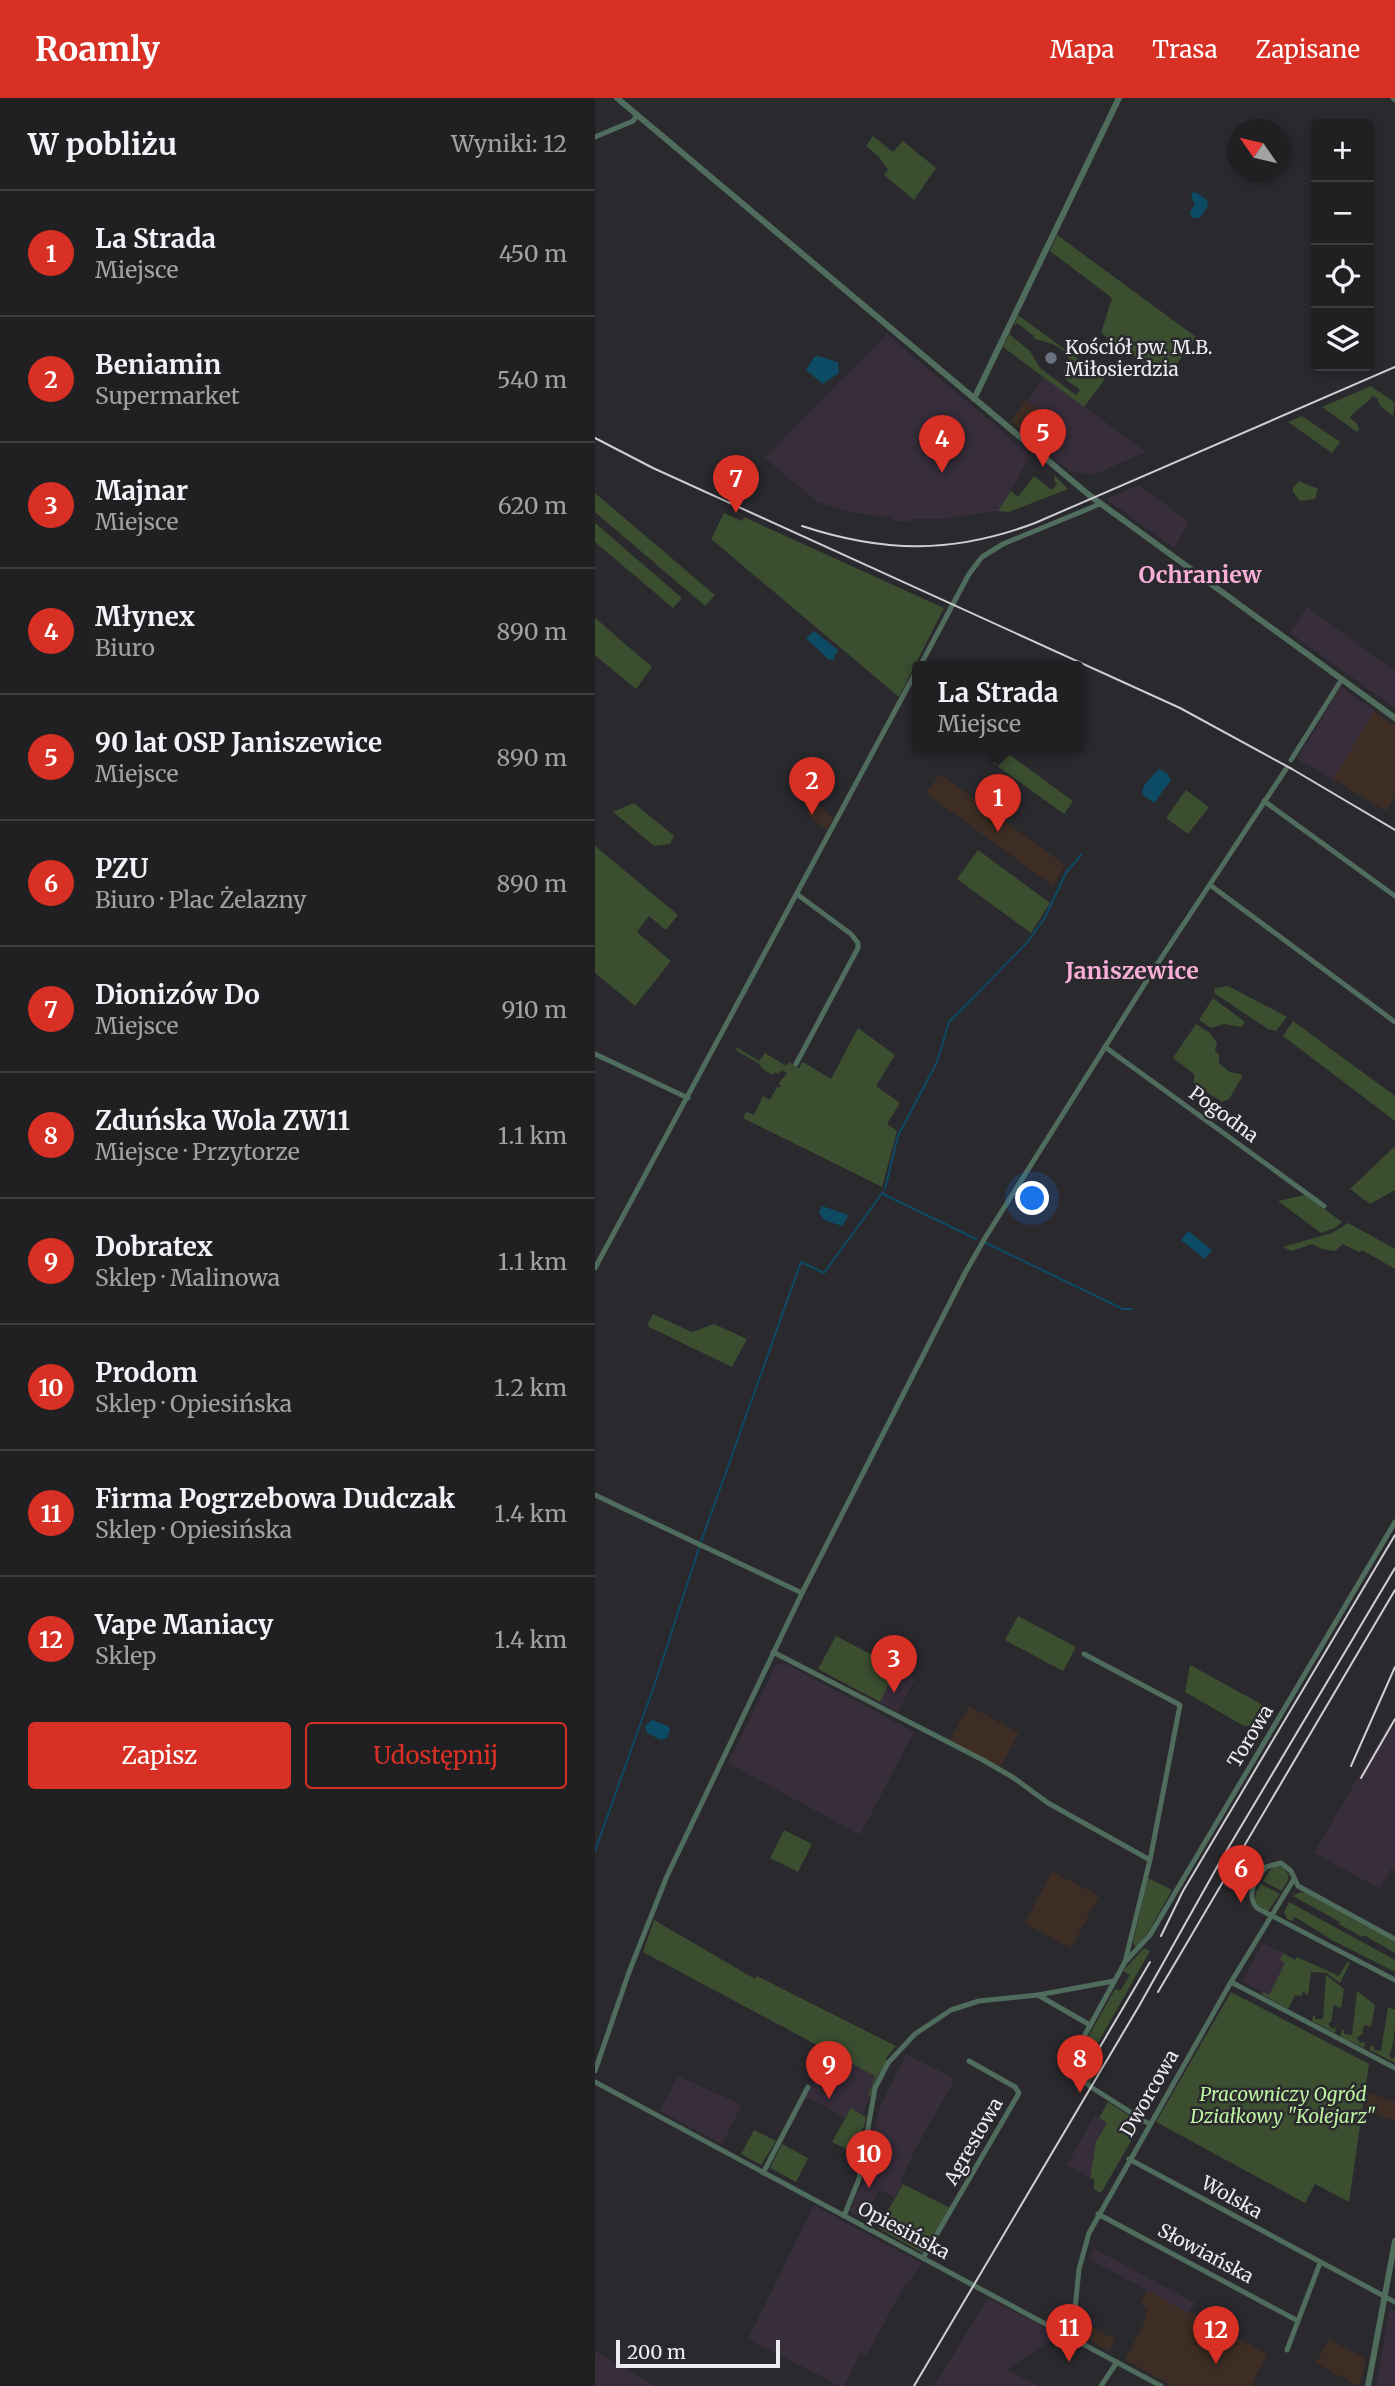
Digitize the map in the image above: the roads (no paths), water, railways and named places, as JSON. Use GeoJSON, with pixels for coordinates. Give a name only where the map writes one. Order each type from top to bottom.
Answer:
{"type":"FeatureCollection","features":[{"type":"Feature","properties":{"kind":"street"},"geometry":{"type":"LineString","coordinates":[[617,98],[1100,503],[1395,718]]}},
{"type":"Feature","properties":{"kind":"street"},"geometry":{"type":"LineString","coordinates":[[974,399],[1119,98]]}},
{"type":"Feature","properties":{"kind":"street"},"geometry":{"type":"LineString","coordinates":[[595,138],[633,121],[637,115]]}},
{"type":"Feature","properties":{"kind":"street"},"geometry":{"type":"LineString","coordinates":[[923,661],[969,574],[982,556],[1003,544],[1100,503]]}},
{"type":"Feature","properties":{"kind":"street"},"geometry":{"type":"LineString","coordinates":[[1291,760],[1342,679]]}},
{"type":"Feature","properties":{"kind":"street"},"geometry":{"type":"LineString","coordinates":[[595,1268],[912,681]]}},
{"type":"Feature","properties":{"kind":"street"},"geometry":{"type":"LineString","coordinates":[[595,2071],[629,1972],[667,1876],[802,1593],[985,1238],[1105,1047],[1286,769]]}},
{"type":"Feature","properties":{"kind":"street"},"geometry":{"type":"LineString","coordinates":[[1264,801],[1395,896]]}},
{"type":"Feature","properties":{"kind":"street"},"geometry":{"type":"LineString","coordinates":[[1210,885],[1395,1022]]}},
{"type":"Feature","properties":{"kind":"street"},"geometry":{"type":"LineString","coordinates":[[796,1064],[858,948],[858,943],[851,934],[797,895]]}},
{"type":"Feature","properties":{"kind":"street","name":"Pogodna"},"geometry":{"type":"LineString","coordinates":[[1105,1047],[1324,1206]]}},
{"type":"Feature","properties":{"kind":"street"},"geometry":{"type":"LineString","coordinates":[[595,1054],[688,1098]]}},
{"type":"Feature","properties":{"kind":"street"},"geometry":{"type":"LineString","coordinates":[[595,1495],[802,1593]]}},
{"type":"Feature","properties":{"kind":"street","name":"Torowa"},"geometry":{"type":"LineString","coordinates":[[1125,1962],[1150,1935],[1395,1522]]}},
{"type":"Feature","properties":{"kind":"street"},"geometry":{"type":"LineString","coordinates":[[773,1652],[953,1744],[1014,1778],[1048,1803],[1150,1860]]}},
{"type":"Feature","properties":{"kind":"street"},"geometry":{"type":"LineString","coordinates":[[1084,1654],[1180,1704],[1150,1860],[1125,1962],[1070,2062],[1070,2069],[1091,2087],[1149,2124]]}},
{"type":"Feature","properties":{"kind":"street"},"geometry":{"type":"LineString","coordinates":[[1395,1939],[1299,1887],[1285,1865],[1275,1863],[1263,1870],[1252,1888],[1251,1895],[1255,1906],[1395,1980]]}},
{"type":"Feature","properties":{"kind":"street","name":"Dworcowa"},"geometry":{"type":"LineString","coordinates":[[1072,2338],[1079,2269],[1089,2233],[1098,2214],[1231,1982],[1294,1879]]}},
{"type":"Feature","properties":{"kind":"street"},"geometry":{"type":"LineString","coordinates":[[844,2216],[859,2179],[875,2088],[888,2063],[915,2034],[951,2010],[988,1999],[1038,1995],[1114,1981]]}},
{"type":"Feature","properties":{"kind":"street"},"geometry":{"type":"LineString","coordinates":[[1231,1982],[1395,2068]]}},
{"type":"Feature","properties":{"kind":"street"},"geometry":{"type":"LineString","coordinates":[[1038,1995],[1090,2025]]}},
{"type":"Feature","properties":{"kind":"street","name":"Agrestowa"},"geometry":{"type":"LineString","coordinates":[[923,2258],[1019,2093],[1015,2087],[969,2061]]}},
{"type":"Feature","properties":{"kind":"street","name":"Opiesińska"},"geometry":{"type":"LineString","coordinates":[[595,2082],[1161,2386]]}},
{"type":"Feature","properties":{"kind":"street"},"geometry":{"type":"LineString","coordinates":[[763,2173],[808,2087]]}},
{"type":"Feature","properties":{"kind":"street","name":"Wolska"},"geometry":{"type":"LineString","coordinates":[[1129,2159],[1395,2302]]}},
{"type":"Feature","properties":{"kind":"street","name":"Słowiańska"},"geometry":{"type":"LineString","coordinates":[[1098,2214],[1298,2321]]}},
{"type":"Feature","properties":{"kind":"street"},"geometry":{"type":"LineString","coordinates":[[1368,2386],[1395,2241]]}},
{"type":"Feature","properties":{"kind":"street"},"geometry":{"type":"LineString","coordinates":[[1287,2350],[1320,2263]]}},
{"type":"Feature","properties":{"kind":"street"},"geometry":{"type":"LineString","coordinates":[[1101,2386],[1117,2362]]}},
{"type":"Feature","properties":{"kind":"water"},"geometry":{"type":"Polygon","coordinates":[[[1193,192],[1207,200],[1208,206],[1200,218],[1191,216],[1190,212],[1195,204],[1191,197],[1193,192]]]}},
{"type":"Feature","properties":{"kind":"water"},"geometry":{"type":"Polygon","coordinates":[[[814,357],[838,362],[839,373],[823,384],[806,370],[814,357]]]}},
{"type":"Feature","properties":{"kind":"water"},"geometry":{"type":"Polygon","coordinates":[[[814,631],[838,650],[833,660],[829,660],[806,638],[814,631]]]}},
{"type":"Feature","properties":{"kind":"water"},"geometry":{"type":"Polygon","coordinates":[[[1159,769],[1167,773],[1171,780],[1154,803],[1142,792],[1144,785],[1159,769]]]}},
{"type":"Feature","properties":{"kind":"water"},"geometry":{"type":"Polygon","coordinates":[[[822,1206],[848,1216],[842,1226],[824,1220],[819,1213],[822,1206]]]}},
{"type":"Feature","properties":{"kind":"water"},"geometry":{"type":"Polygon","coordinates":[[[1188,1231],[1212,1250],[1205,1259],[1181,1240],[1188,1231]]]}},
{"type":"Feature","properties":{"kind":"water"},"geometry":{"type":"Polygon","coordinates":[[[652,1720],[668,1726],[670,1730],[667,1738],[661,1740],[647,1733],[645,1726],[652,1720]]]}},
{"type":"Feature","properties":{"kind":"waterway"},"geometry":{"type":"LineString","coordinates":[[885,1189],[898,1136],[937,1062],[949,1022],[1026,944],[1044,919],[1066,873],[1081,855]]}},
{"type":"Feature","properties":{"kind":"waterway"},"geometry":{"type":"LineString","coordinates":[[701,1542],[801,1262],[824,1273],[883,1192]]}},
{"type":"Feature","properties":{"kind":"waterway"},"geometry":{"type":"LineString","coordinates":[[883,1194],[976,1239]]}},
{"type":"Feature","properties":{"kind":"waterway"},"geometry":{"type":"LineString","coordinates":[[986,1243],[1123,1309],[1132,1309]]}},
{"type":"Feature","properties":{"kind":"waterway"},"geometry":{"type":"LineString","coordinates":[[595,1851],[654,1686],[699,1548]]}},
{"type":"Feature","properties":{"kind":"railway"},"geometry":{"type":"LineString","coordinates":[[802,526],[832,535],[890,545],[947,545],[1005,533],[1035,523],[1395,367]]}},
{"type":"Feature","properties":{"kind":"railway"},"geometry":{"type":"LineString","coordinates":[[595,438],[653,468],[1077,661]]}},
{"type":"Feature","properties":{"kind":"railway"},"geometry":{"type":"LineString","coordinates":[[1084,664],[1180,708],[1292,769],[1395,830]]}},
{"type":"Feature","properties":{"kind":"railway"},"geometry":{"type":"LineString","coordinates":[[1161,1936],[1183,1891],[1395,1535]]}},
{"type":"Feature","properties":{"kind":"railway"},"geometry":{"type":"LineString","coordinates":[[914,2386],[1395,1568]]}},
{"type":"Feature","properties":{"kind":"railway"},"geometry":{"type":"LineString","coordinates":[[1158,1992],[1395,1590]]}},
{"type":"Feature","properties":{"kind":"railway"},"geometry":{"type":"LineString","coordinates":[[1351,1766],[1395,1667]]}},
{"type":"Feature","properties":{"kind":"railway"},"geometry":{"type":"LineString","coordinates":[[1361,1778],[1395,1719]]}},
{"type":"Feature","properties":{"kind":"railway"},"geometry":{"type":"LineString","coordinates":[[1087,2069],[1150,1962]]}},
{"type":"Feature","properties":{"kind":"place","name":"Kościół pw. M.B. Miłosierdzia"},"geometry":{"type":"Point","coordinates":[1051,358]}},
{"type":"Feature","properties":{"kind":"place","name":"90 lat OSP Janiszewice"},"geometry":{"type":"Point","coordinates":[1043,467]}},
{"type":"Feature","properties":{"kind":"place","name":"Młynex"},"geometry":{"type":"Point","coordinates":[942,473]}},
{"type":"Feature","properties":{"kind":"place","name":"Dionizów Do"},"geometry":{"type":"Point","coordinates":[736,513]}},
{"type":"Feature","properties":{"kind":"place","name":"Beniamin"},"geometry":{"type":"Point","coordinates":[812,815]}},
{"type":"Feature","properties":{"kind":"place","name":"La Strada"},"geometry":{"type":"Point","coordinates":[998,832]}},
{"type":"Feature","properties":{"kind":"place","name":"Majnar"},"geometry":{"type":"Point","coordinates":[894,1693]}},
{"type":"Feature","properties":{"kind":"place","name":"PZU"},"geometry":{"type":"Point","coordinates":[1241,1903]}},
{"type":"Feature","properties":{"kind":"place","name":"Zduńska Wola ZW11"},"geometry":{"type":"Point","coordinates":[1080,2093]}},
{"type":"Feature","properties":{"kind":"place","name":"Dobratex"},"geometry":{"type":"Point","coordinates":[829,2099]}},
{"type":"Feature","properties":{"kind":"place","name":"Prodom"},"geometry":{"type":"Point","coordinates":[869,2188]}},
{"type":"Feature","properties":{"kind":"place","name":"Firma Pogrzebowa Dudczak"},"geometry":{"type":"Point","coordinates":[1069,2362]}},
{"type":"Feature","properties":{"kind":"place","name":"Vape Maniacy"},"geometry":{"type":"Point","coordinates":[1216,2364]}},
{"type":"Feature","properties":{"kind":"district","name":"Ochraniew"},"geometry":{"type":"Point","coordinates":[1200,575]}},
{"type":"Feature","properties":{"kind":"district","name":"Janiszewice"},"geometry":{"type":"Point","coordinates":[1132,971]}},
{"type":"Feature","properties":{"kind":"park label","name":"Pracowniczy Ogród Działkowy \"Kolejarz\""},"geometry":{"type":"Point","coordinates":[1283,2105]}}]}
